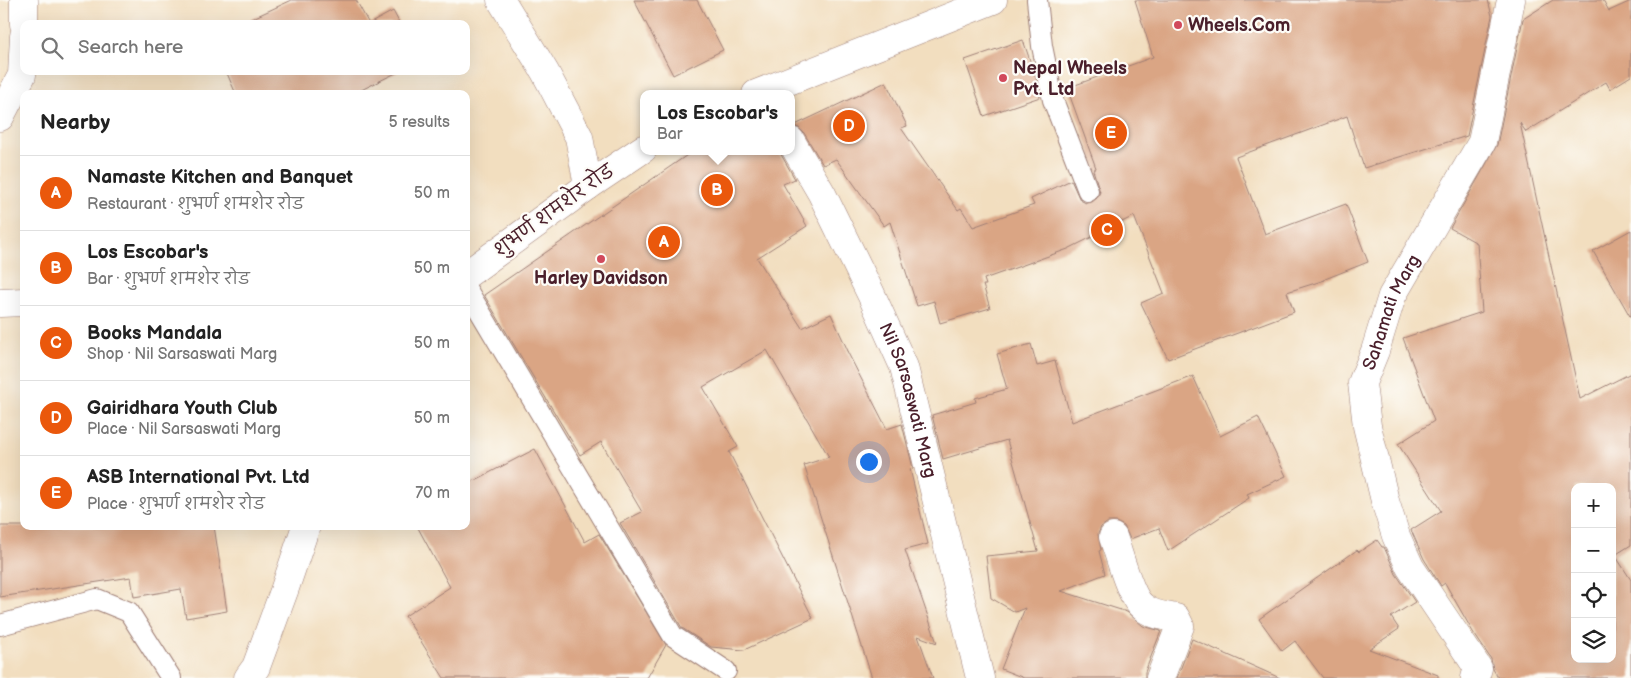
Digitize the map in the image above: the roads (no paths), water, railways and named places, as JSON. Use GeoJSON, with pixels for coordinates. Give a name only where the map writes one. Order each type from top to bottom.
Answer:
{"type":"FeatureCollection","features":[{"type":"Feature","properties":{"kind":"street"},"geometry":{"type":"LineString","coordinates":[[24,0],[24,20]]}},
{"type":"Feature","properties":{"kind":"street"},"geometry":{"type":"LineString","coordinates":[[500,0],[545,72],[579,137],[588,186]]}},
{"type":"Feature","properties":{"kind":"street"},"geometry":{"type":"LineString","coordinates":[[769,90],[992,0]]}},
{"type":"Feature","properties":{"kind":"street","name":"Sahamati Marg"},"geometry":{"type":"LineString","coordinates":[[1475,678],[1478,668],[1410,567],[1396,536],[1385,501],[1367,426],[1362,383],[1375,351],[1392,296],[1482,142],[1511,0]]}},
{"type":"Feature","properties":{"kind":"street"},"geometry":{"type":"LineString","coordinates":[[0,116],[21,75]]}},
{"type":"Feature","properties":{"kind":"street","name":"Nil Sarsaswati Marg"},"geometry":{"type":"LineString","coordinates":[[795,148],[822,194],[904,367],[980,678]]}},
{"type":"Feature","properties":{"kind":"street","name":"शुभर्ण शमशेर रोड"},"geometry":{"type":"LineString","coordinates":[[470,272],[588,186],[640,151]]}},
{"type":"Feature","properties":{"kind":"street"},"geometry":{"type":"LineString","coordinates":[[0,303],[20,302]]}},
{"type":"Feature","properties":{"kind":"street"},"geometry":{"type":"LineString","coordinates":[[248,678],[256,667],[305,530]]}},
{"type":"Feature","properties":{"kind":"street"},"geometry":{"type":"LineString","coordinates":[[1113,536],[1133,595],[1141,607],[1151,612],[1176,618],[1180,626],[1160,678]]}},
{"type":"Feature","properties":{"kind":"lane"},"geometry":{"type":"LineString","coordinates":[[1037,0],[1042,46],[1053,100],[1088,191]]}},
{"type":"Feature","properties":{"kind":"lane"},"geometry":{"type":"LineString","coordinates":[[470,295],[673,636],[726,671]]}},
{"type":"Feature","properties":{"kind":"lane"},"geometry":{"type":"LineString","coordinates":[[0,625],[97,599],[129,612],[171,678]]}},
{"type":"Feature","properties":{"kind":"place","name":"Wheels.Com"},"geometry":{"type":"Point","coordinates":[1178,25]}},
{"type":"Feature","properties":{"kind":"place","name":"Nepal Wheels Pvt. Ltd"},"geometry":{"type":"Point","coordinates":[1003,78]}},
{"type":"Feature","properties":{"kind":"place","name":"Gairidhara Youth Club"},"geometry":{"type":"Point","coordinates":[849,126]}},
{"type":"Feature","properties":{"kind":"place","name":"ASB International Pvt. Ltd"},"geometry":{"type":"Point","coordinates":[1111,133]}},
{"type":"Feature","properties":{"kind":"place","name":"Los Escobar's"},"geometry":{"type":"Point","coordinates":[717,190]}},
{"type":"Feature","properties":{"kind":"place","name":"Books Mandala"},"geometry":{"type":"Point","coordinates":[1107,230]}},
{"type":"Feature","properties":{"kind":"place","name":"Namaste Kitchen and Banquet"},"geometry":{"type":"Point","coordinates":[664,242]}},
{"type":"Feature","properties":{"kind":"place","name":"Harley Davidson"},"geometry":{"type":"Point","coordinates":[601,259]}}]}
